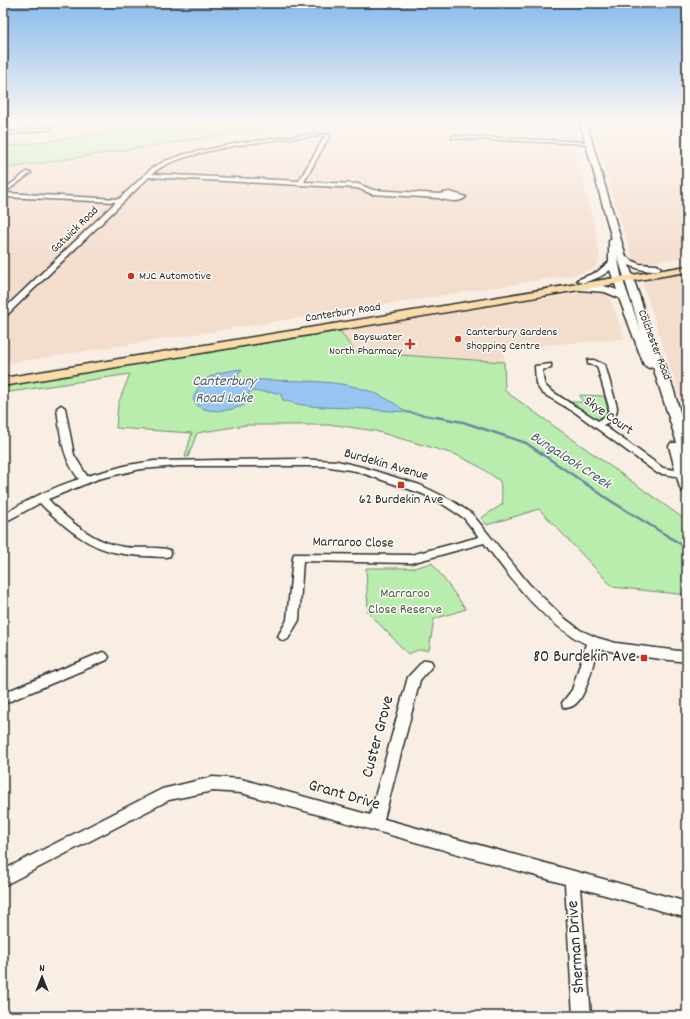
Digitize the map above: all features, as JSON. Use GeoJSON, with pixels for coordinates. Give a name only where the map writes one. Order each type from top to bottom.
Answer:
{"type":"FeatureCollection","features":[{"type":"Feature","properties":{"kind":"main road","name":"Colchester Road"},"geometry":{"type":"LineString","coordinates":[[596,170],[622,258],[624,297],[634,333],[657,387],[685,475],[687,488]]}},
{"type":"Feature","properties":{"kind":"main road","name":"Colchester Road"},"geometry":{"type":"LineString","coordinates":[[614,232],[613,263],[622,277],[646,332],[667,388],[687,457]]}},
{"type":"Feature","properties":{"kind":"main road"},"geometry":{"type":"LineString","coordinates":[[622,258],[637,266],[657,268]]}},
{"type":"Feature","properties":{"kind":"main road"},"geometry":{"type":"LineString","coordinates":[[580,284],[600,274],[613,263]]}},
{"type":"Feature","properties":{"kind":"main road","name":"Canterbury Road"},"geometry":{"type":"LineString","coordinates":[[622,277],[657,268],[687,263]]}},
{"type":"Feature","properties":{"kind":"main road","name":"Canterbury Road"},"geometry":{"type":"LineString","coordinates":[[3,382],[149,355],[622,277],[687,269]]}},
{"type":"Feature","properties":{"kind":"main road"},"geometry":{"type":"LineString","coordinates":[[580,284],[608,290],[624,297]]}},
{"type":"Feature","properties":{"kind":"main road","name":"Canterbury Road"},"geometry":{"type":"LineString","coordinates":[[3,374],[149,355]]}},
{"type":"Feature","properties":{"kind":"street","name":"Gatwick Road"},"geometry":{"type":"LineString","coordinates":[[3,314],[154,170]]}},
{"type":"Feature","properties":{"kind":"street","name":"Gatwick Road"},"geometry":{"type":"LineString","coordinates":[[301,183],[309,170]]}},
{"type":"Feature","properties":{"kind":"street"},"geometry":{"type":"LineString","coordinates":[[3,193],[29,173]]}},
{"type":"Feature","properties":{"kind":"street"},"geometry":{"type":"LineString","coordinates":[[147,175],[358,186],[372,192],[439,196]]}},
{"type":"Feature","properties":{"kind":"street"},"geometry":{"type":"LineString","coordinates":[[3,193],[120,201]]}},
{"type":"Feature","properties":{"kind":"street"},"geometry":{"type":"LineString","coordinates":[[595,363],[612,403],[613,412],[610,418],[597,424]]}},
{"type":"Feature","properties":{"kind":"street","name":"Skye Court"},"geometry":{"type":"LineString","coordinates":[[548,366],[538,368],[542,388],[597,424],[660,471],[685,475]]}},
{"type":"Feature","properties":{"kind":"street"},"geometry":{"type":"LineString","coordinates":[[61,408],[67,448],[76,468],[84,479]]}},
{"type":"Feature","properties":{"kind":"street","name":"Burdekin Avenue"},"geometry":{"type":"LineString","coordinates":[[3,520],[41,497],[84,479],[129,467],[162,463],[316,462],[351,467],[419,487],[440,497],[468,516],[550,614],[568,628],[593,641],[626,650],[687,657]]}},
{"type":"Feature","properties":{"kind":"street"},"geometry":{"type":"LineString","coordinates":[[41,497],[46,504],[84,536],[100,546],[119,551],[166,553]]}},
{"type":"Feature","properties":{"kind":"street","name":"Marraroo Close"},"geometry":{"type":"LineString","coordinates":[[284,636],[293,620],[298,557],[410,559],[486,538]]}},
{"type":"Feature","properties":{"kind":"street"},"geometry":{"type":"LineString","coordinates":[[568,704],[578,693],[593,641]]}},
{"type":"Feature","properties":{"kind":"street"},"geometry":{"type":"LineString","coordinates":[[3,699],[103,657]]}},
{"type":"Feature","properties":{"kind":"street","name":"Custer Grove"},"geometry":{"type":"LineString","coordinates":[[375,824],[414,676],[427,666]]}},
{"type":"Feature","properties":{"kind":"street","name":"Grant Drive"},"geometry":{"type":"LineString","coordinates":[[3,878],[167,794],[213,784],[240,786],[687,910]]}},
{"type":"Feature","properties":{"kind":"street","name":"Sherman Drive"},"geometry":{"type":"LineString","coordinates":[[572,879],[582,1016]]}},
{"type":"Feature","properties":{"kind":"shaded area"},"geometry":{"type":"Polygon","coordinates":[[[3,170],[580,170],[594,225],[600,257],[598,263],[593,269],[573,275],[3,364],[3,170]]]}},
{"type":"Feature","properties":{"kind":"shaded area"},"geometry":{"type":"Polygon","coordinates":[[[605,170],[687,170],[687,257],[640,263],[633,260],[605,170]]]}},
{"type":"Feature","properties":{"kind":"shaded area"},"geometry":{"type":"Polygon","coordinates":[[[687,274],[687,418],[643,284],[648,280],[687,274]]]}},
{"type":"Feature","properties":{"kind":"shaded area"},"geometry":{"type":"Polygon","coordinates":[[[592,291],[608,294],[625,339],[504,348],[504,362],[355,352],[340,331],[592,291]]]}},
{"type":"Feature","properties":{"kind":"green space"},"geometry":{"type":"Polygon","coordinates":[[[340,331],[355,352],[504,362],[505,391],[683,518],[687,531],[687,595],[613,587],[539,509],[487,525],[481,518],[503,504],[500,481],[480,467],[457,455],[375,431],[336,425],[246,425],[197,433],[188,457],[185,457],[192,433],[116,428],[118,404],[130,374],[3,393],[3,386],[340,331]]]}},
{"type":"Feature","properties":{"kind":"green space"},"geometry":{"type":"Polygon","coordinates":[[[580,395],[604,396],[607,406],[606,415],[596,420],[570,402],[583,402],[580,395]]]}},
{"type":"Feature","properties":{"kind":"green space","name":"Marraroo Close Reserve"},"geometry":{"type":"Polygon","coordinates":[[[432,563],[466,609],[434,619],[429,650],[418,650],[408,654],[368,612],[366,568],[414,568],[432,563]]]}},
{"type":"Feature","properties":{"kind":"water","name":"Canterbury Road Lake"},"geometry":{"type":"Polygon","coordinates":[[[242,369],[238,374],[238,378],[326,382],[367,390],[387,399],[406,412],[308,406],[283,400],[280,393],[250,391],[245,405],[229,410],[216,411],[205,409],[198,406],[193,400],[200,385],[212,376],[226,371],[242,369]]]}},
{"type":"Feature","properties":{"kind":"waterway","name":"Bungalook Creek"},"geometry":{"type":"LineString","coordinates":[[406,412],[441,418]]}},
{"type":"Feature","properties":{"kind":"waterway","name":"Bungalook Creek"},"geometry":{"type":"LineString","coordinates":[[436,417],[463,422],[526,443],[611,501],[687,548]]}},
{"type":"Feature","properties":{"kind":"place","name":"MJC Automotive"},"geometry":{"type":"Point","coordinates":[131,276]}},
{"type":"Feature","properties":{"kind":"place","name":"Canterbury Gardens Shopping Centre"},"geometry":{"type":"Point","coordinates":[458,339]}},
{"type":"Feature","properties":{"kind":"place","name":"Bayswater North Pharmacy"},"geometry":{"type":"Point","coordinates":[410,344]}},
{"type":"Feature","properties":{"kind":"place","name":"62 Burdekin Ave"},"geometry":{"type":"Point","coordinates":[401,485]}},
{"type":"Feature","properties":{"kind":"place","name":"80 Burdekin Ave"},"geometry":{"type":"Point","coordinates":[644,658]}}]}
